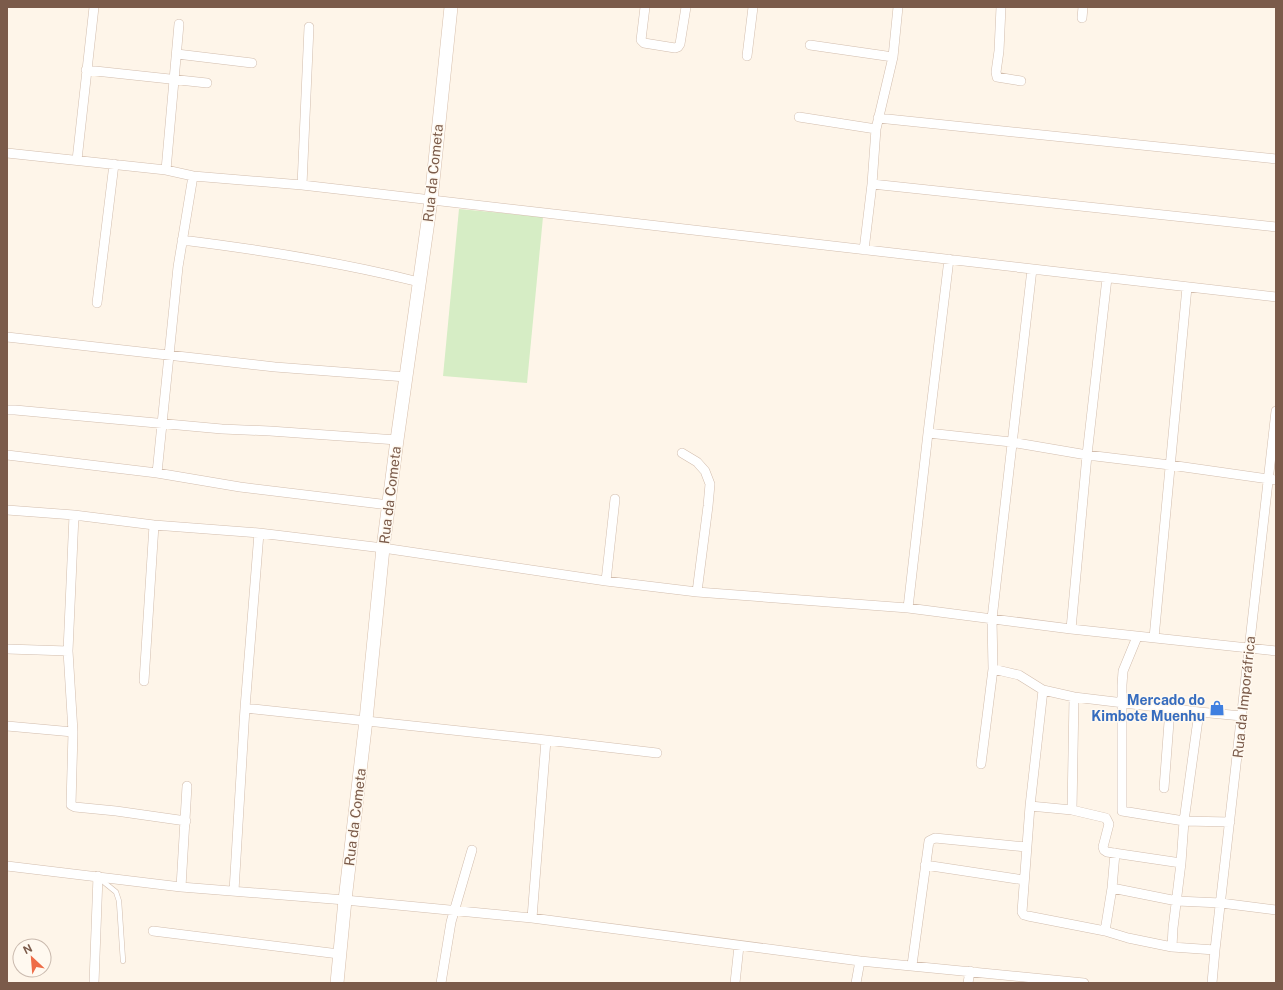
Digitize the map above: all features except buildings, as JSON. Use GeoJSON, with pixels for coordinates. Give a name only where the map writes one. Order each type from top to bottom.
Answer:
{"type":"FeatureCollection","features":[{"type":"Feature","properties":{"kind":"street"},"geometry":{"type":"LineString","coordinates":[[77,160],[94,7]]}},
{"type":"Feature","properties":{"kind":"street","name":"Rua da Cometa"},"geometry":{"type":"LineString","coordinates":[[337,983],[344,900],[366,720],[383,548],[431,200],[451,7]]}},
{"type":"Feature","properties":{"kind":"street"},"geometry":{"type":"LineString","coordinates":[[646,7],[641,40],[644,44],[675,48],[680,44],[686,7]]}},
{"type":"Feature","properties":{"kind":"street"},"geometry":{"type":"LineString","coordinates":[[747,56],[753,7]]}},
{"type":"Feature","properties":{"kind":"street"},"geometry":{"type":"LineString","coordinates":[[864,250],[872,184],[876,129],[893,57],[898,7]]}},
{"type":"Feature","properties":{"kind":"street"},"geometry":{"type":"LineString","coordinates":[[1001,7],[999,51],[996,72],[997,76],[1021,81]]}},
{"type":"Feature","properties":{"kind":"street"},"geometry":{"type":"LineString","coordinates":[[1082,18],[1083,7]]}},
{"type":"Feature","properties":{"kind":"street"},"geometry":{"type":"LineString","coordinates":[[166,170],[179,24]]}},
{"type":"Feature","properties":{"kind":"street"},"geometry":{"type":"LineString","coordinates":[[302,185],[309,27]]}},
{"type":"Feature","properties":{"kind":"street"},"geometry":{"type":"LineString","coordinates":[[810,45],[893,57]]}},
{"type":"Feature","properties":{"kind":"street"},"geometry":{"type":"LineString","coordinates":[[177,54],[252,63]]}},
{"type":"Feature","properties":{"kind":"street"},"geometry":{"type":"LineString","coordinates":[[86,70],[207,83]]}},
{"type":"Feature","properties":{"kind":"street"},"geometry":{"type":"LineString","coordinates":[[799,117],[876,129]]}},
{"type":"Feature","properties":{"kind":"street"},"geometry":{"type":"LineString","coordinates":[[878,118],[1276,159]]}},
{"type":"Feature","properties":{"kind":"street"},"geometry":{"type":"LineString","coordinates":[[7,153],[166,170],[194,176],[302,185],[1276,297]]}},
{"type":"Feature","properties":{"kind":"street"},"geometry":{"type":"LineString","coordinates":[[97,303],[114,164]]}},
{"type":"Feature","properties":{"kind":"street"},"geometry":{"type":"LineString","coordinates":[[157,473],[178,267],[194,176]]}},
{"type":"Feature","properties":{"kind":"street"},"geometry":{"type":"LineString","coordinates":[[872,184],[1276,227]]}},
{"type":"Feature","properties":{"kind":"street"},"geometry":{"type":"LineString","coordinates":[[182,240],[263,250],[330,261],[419,282]]}},
{"type":"Feature","properties":{"kind":"street"},"geometry":{"type":"LineString","coordinates":[[908,608],[949,259]]}},
{"type":"Feature","properties":{"kind":"street"},"geometry":{"type":"LineString","coordinates":[[981,764],[993,669],[992,619],[1032,269]]}},
{"type":"Feature","properties":{"kind":"street"},"geometry":{"type":"LineString","coordinates":[[1072,629],[1087,456],[1107,278]]}},
{"type":"Feature","properties":{"kind":"street"},"geometry":{"type":"LineString","coordinates":[[1154,638],[1187,287]]}},
{"type":"Feature","properties":{"kind":"street"},"geometry":{"type":"LineString","coordinates":[[7,337],[274,368],[406,377]]}},
{"type":"Feature","properties":{"kind":"street"},"geometry":{"type":"LineString","coordinates":[[7,410],[162,422],[222,429],[277,431],[397,440]]}},
{"type":"Feature","properties":{"kind":"street","name":"Rua da Imporáfrica"},"geometry":{"type":"LineString","coordinates":[[1212,983],[1249,649],[1272,480],[1276,411]]}},
{"type":"Feature","properties":{"kind":"street"},"geometry":{"type":"LineString","coordinates":[[928,433],[1012,442],[1087,456],[1170,465],[1272,480]]}},
{"type":"Feature","properties":{"kind":"street"},"geometry":{"type":"LineString","coordinates":[[682,453],[697,462],[706,471],[710,484],[697,592]]}},
{"type":"Feature","properties":{"kind":"street"},"geometry":{"type":"LineString","coordinates":[[7,455],[157,473],[240,487],[389,505]]}},
{"type":"Feature","properties":{"kind":"street"},"geometry":{"type":"LineString","coordinates":[[606,581],[614,500]]}},
{"type":"Feature","properties":{"kind":"street"},"geometry":{"type":"LineString","coordinates":[[7,510],[74,515],[154,525],[259,533],[383,548],[606,581],[697,592],[908,608],[1137,637],[1276,652]]}},
{"type":"Feature","properties":{"kind":"street"},"geometry":{"type":"LineString","coordinates":[[74,515],[68,651],[73,732],[71,805],[75,807],[186,821]]}},
{"type":"Feature","properties":{"kind":"street"},"geometry":{"type":"LineString","coordinates":[[144,682],[154,525]]}},
{"type":"Feature","properties":{"kind":"street"},"geometry":{"type":"LineString","coordinates":[[234,891],[245,708],[259,533]]}},
{"type":"Feature","properties":{"kind":"street"},"geometry":{"type":"LineString","coordinates":[[1137,637],[1123,671],[1122,811],[1184,821],[1230,822]]}},
{"type":"Feature","properties":{"kind":"street"},"geometry":{"type":"LineString","coordinates":[[7,649],[68,651]]}},
{"type":"Feature","properties":{"kind":"street"},"geometry":{"type":"LineString","coordinates":[[993,669],[1018,675],[1043,690],[1074,697],[1122,704],[1242,716]]}},
{"type":"Feature","properties":{"kind":"street"},"geometry":{"type":"LineString","coordinates":[[1043,690],[1026,847],[1022,912],[1024,915],[1105,931],[1128,938],[1172,947],[1215,950]]}},
{"type":"Feature","properties":{"kind":"street"},"geometry":{"type":"LineString","coordinates":[[1072,810],[1074,697]]}},
{"type":"Feature","properties":{"kind":"street"},"geometry":{"type":"LineString","coordinates":[[245,708],[366,720],[657,753]]}},
{"type":"Feature","properties":{"kind":"street"},"geometry":{"type":"LineString","coordinates":[[1164,788],[1170,709]]}},
{"type":"Feature","properties":{"kind":"street"},"geometry":{"type":"LineString","coordinates":[[1172,947],[1184,821],[1199,712]]}},
{"type":"Feature","properties":{"kind":"street"},"geometry":{"type":"LineString","coordinates":[[7,726],[73,732]]}},
{"type":"Feature","properties":{"kind":"street"},"geometry":{"type":"LineString","coordinates":[[532,918],[546,740]]}},
{"type":"Feature","properties":{"kind":"street"},"geometry":{"type":"LineString","coordinates":[[181,887],[187,786]]}},
{"type":"Feature","properties":{"kind":"street"},"geometry":{"type":"LineString","coordinates":[[1030,806],[1072,810],[1106,818],[1109,824],[1103,847],[1104,850],[1115,854],[1181,863]]}},
{"type":"Feature","properties":{"kind":"street"},"geometry":{"type":"LineString","coordinates":[[912,965],[928,841],[935,838],[1026,847]]}},
{"type":"Feature","properties":{"kind":"street"},"geometry":{"type":"LineString","coordinates":[[441,983],[448,935],[472,850]]}},
{"type":"Feature","properties":{"kind":"street"},"geometry":{"type":"LineString","coordinates":[[1105,931],[1112,888],[1115,854]]}},
{"type":"Feature","properties":{"kind":"street"},"geometry":{"type":"LineString","coordinates":[[924,865],[1024,880]]}},
{"type":"Feature","properties":{"kind":"street"},"geometry":{"type":"LineString","coordinates":[[7,866],[181,887],[344,900],[532,918],[860,961],[970,971],[1047,981],[1084,983]]}},
{"type":"Feature","properties":{"kind":"street"},"geometry":{"type":"LineString","coordinates":[[94,983],[98,876]]}},
{"type":"Feature","properties":{"kind":"street"},"geometry":{"type":"LineString","coordinates":[[1112,888],[1177,901],[1221,903],[1276,910]]}},
{"type":"Feature","properties":{"kind":"street"},"geometry":{"type":"LineString","coordinates":[[153,931],[339,954]]}},
{"type":"Feature","properties":{"kind":"street"},"geometry":{"type":"LineString","coordinates":[[735,983],[739,946]]}},
{"type":"Feature","properties":{"kind":"street"},"geometry":{"type":"LineString","coordinates":[[856,983],[860,961]]}},
{"type":"Feature","properties":{"kind":"street"},"geometry":{"type":"LineString","coordinates":[[968,983],[970,971]]}},
{"type":"Feature","properties":{"kind":"lane"},"geometry":{"type":"LineString","coordinates":[[98,876],[116,892],[119,901],[123,961]]}},
{"type":"Feature","properties":{"kind":"green space"},"geometry":{"type":"Polygon","coordinates":[[[459,209],[543,217],[527,383],[443,376],[459,209]]]}},
{"type":"Feature","properties":{"kind":"place","name":"Mercado do Kimbote Muenhu"},"geometry":{"type":"Point","coordinates":[1217,708]}}]}
